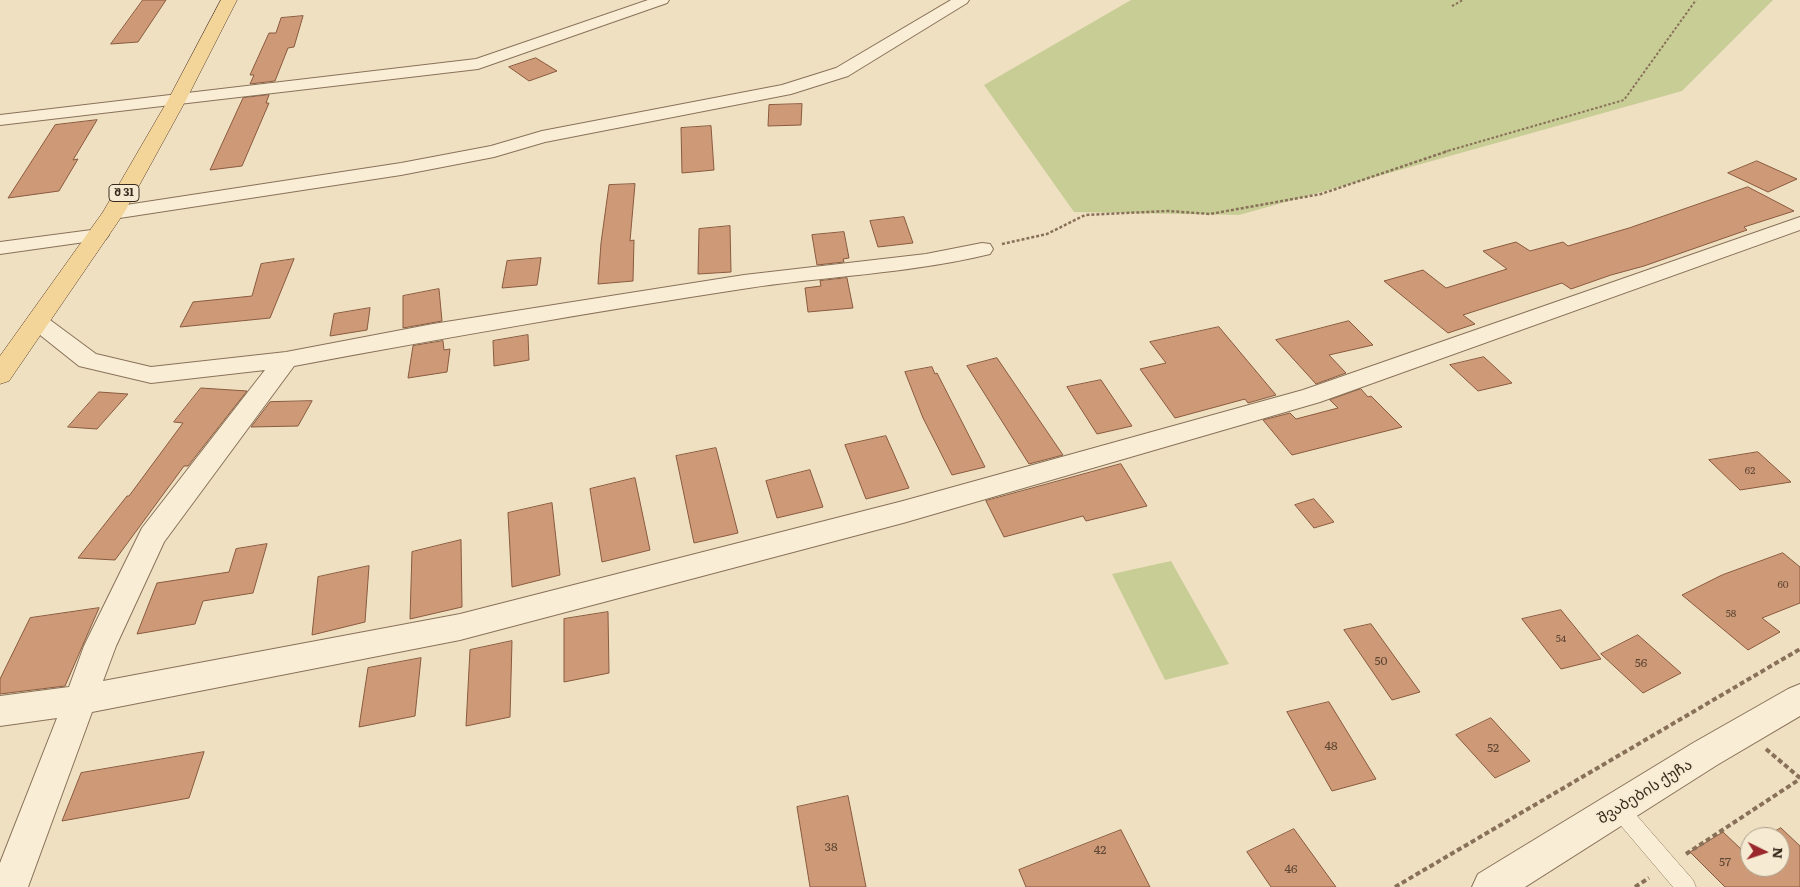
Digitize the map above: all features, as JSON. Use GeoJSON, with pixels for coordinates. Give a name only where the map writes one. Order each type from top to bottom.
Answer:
{"type":"FeatureCollection","features":[{"type":"Feature","properties":{"kind":"main road","name":"შ 31"},"geometry":{"type":"LineString","coordinates":[[0,375],[113,213],[178,100],[229,0]]}},
{"type":"Feature","properties":{"kind":"street"},"geometry":{"type":"LineString","coordinates":[[0,120],[478,64],[662,0]]}},
{"type":"Feature","properties":{"kind":"street"},"geometry":{"type":"LineString","coordinates":[[113,213],[401,169],[494,150],[542,137],[785,90],[842,72],[962,0]]}},
{"type":"Feature","properties":{"kind":"street"},"geometry":{"type":"LineString","coordinates":[[0,711],[79,700],[460,627],[903,512],[1311,396],[1772,235],[1800,223]]}},
{"type":"Feature","properties":{"kind":"street"},"geometry":{"type":"LineString","coordinates":[[0,248],[99,235]]}},
{"type":"Feature","properties":{"kind":"street"},"geometry":{"type":"LineString","coordinates":[[38,322],[88,360],[151,375],[286,360],[433,332],[744,282],[926,260],[982,249]]}},
{"type":"Feature","properties":{"kind":"street"},"geometry":{"type":"LineString","coordinates":[[9,887],[100,646],[152,536],[286,360]]}},
{"type":"Feature","properties":{"kind":"street","name":"შვაბების ქუჩა"},"geometry":{"type":"LineString","coordinates":[[1491,887],[1800,699]]}},
{"type":"Feature","properties":{"kind":"lane"},"geometry":{"type":"LineString","coordinates":[[1618,808],[1686,887]]}},
{"type":"Feature","properties":{"kind":"path"},"geometry":{"type":"LineString","coordinates":[[1452,6],[1463,0]]}},
{"type":"Feature","properties":{"kind":"path"},"geometry":{"type":"LineString","coordinates":[[982,249],[1047,234],[1085,215],[1168,211],[1210,214],[1321,194],[1457,148],[1624,100],[1696,0]]}},
{"type":"Feature","properties":{"kind":"path"},"geometry":{"type":"LineString","coordinates":[[1395,887],[1800,649]]}},
{"type":"Feature","properties":{"kind":"path"},"geometry":{"type":"LineString","coordinates":[[1635,887],[1800,778],[1745,731]]}},
{"type":"Feature","properties":{"kind":"green space"},"geometry":{"type":"Polygon","coordinates":[[[1131,0],[1773,0],[1682,91],[1239,215],[1074,212],[984,85],[1131,0]]]}},
{"type":"Feature","properties":{"kind":"green space"},"geometry":{"type":"Polygon","coordinates":[[[1171,561],[1229,664],[1165,680],[1112,574],[1171,561]]]}},
{"type":"Feature","properties":{"kind":"building"},"geometry":{"type":"Polygon","coordinates":[[[143,0],[166,0],[138,42],[111,44],[143,0]]]}},
{"type":"Feature","properties":{"kind":"building"},"geometry":{"type":"Polygon","coordinates":[[[303,16],[294,47],[288,48],[275,81],[250,84],[254,75],[250,75],[269,33],[276,33],[281,18],[303,16]]]}},
{"type":"Feature","properties":{"kind":"building"},"geometry":{"type":"Polygon","coordinates":[[[536,58],[557,71],[529,81],[509,67],[536,58]]]}},
{"type":"Feature","properties":{"kind":"building"},"geometry":{"type":"Polygon","coordinates":[[[269,95],[266,103],[269,103],[242,166],[210,170],[243,98],[269,95]]]}},
{"type":"Feature","properties":{"kind":"building"},"geometry":{"type":"Polygon","coordinates":[[[802,104],[801,125],[768,126],[769,105],[802,104]]]}},
{"type":"Feature","properties":{"kind":"building"},"geometry":{"type":"Polygon","coordinates":[[[97,120],[73,160],[78,159],[59,191],[8,198],[55,125],[97,120]]]}},
{"type":"Feature","properties":{"kind":"building"},"geometry":{"type":"Polygon","coordinates":[[[711,126],[714,170],[682,173],[681,128],[711,126]]]}},
{"type":"Feature","properties":{"kind":"building"},"geometry":{"type":"Polygon","coordinates":[[[1757,161],[1797,179],[1768,192],[1728,173],[1757,161]]]}},
{"type":"Feature","properties":{"kind":"building"},"geometry":{"type":"Polygon","coordinates":[[[635,184],[630,241],[634,240],[633,281],[598,284],[601,243],[609,185],[635,184]]]}},
{"type":"Feature","properties":{"kind":"building"},"geometry":{"type":"Polygon","coordinates":[[[1748,187],[1794,211],[1744,227],[1747,230],[1571,289],[1562,283],[1463,315],[1475,324],[1448,333],[1384,281],[1423,270],[1446,288],[1507,269],[1483,251],[1516,242],[1530,251],[1563,242],[1568,246],[1629,228],[1748,187]]]}},
{"type":"Feature","properties":{"kind":"building"},"geometry":{"type":"Polygon","coordinates":[[[904,217],[913,243],[878,247],[870,221],[904,217]]]}},
{"type":"Feature","properties":{"kind":"building"},"geometry":{"type":"Polygon","coordinates":[[[730,226],[731,272],[698,274],[699,229],[730,226]]]}},
{"type":"Feature","properties":{"kind":"building"},"geometry":{"type":"Polygon","coordinates":[[[844,232],[849,258],[843,259],[844,262],[817,265],[812,235],[844,232]]]}},
{"type":"Feature","properties":{"kind":"building"},"geometry":{"type":"Polygon","coordinates":[[[541,258],[537,285],[502,288],[507,261],[541,258]]]}},
{"type":"Feature","properties":{"kind":"building"},"geometry":{"type":"Polygon","coordinates":[[[294,259],[270,318],[180,327],[193,302],[252,296],[261,264],[294,259]]]}},
{"type":"Feature","properties":{"kind":"building"},"geometry":{"type":"Polygon","coordinates":[[[847,278],[853,308],[808,312],[805,288],[821,286],[820,281],[847,278]]]}},
{"type":"Feature","properties":{"kind":"building"},"geometry":{"type":"Polygon","coordinates":[[[439,289],[442,321],[403,328],[403,296],[439,289]]]}},
{"type":"Feature","properties":{"kind":"building"},"geometry":{"type":"Polygon","coordinates":[[[370,308],[367,330],[330,336],[334,314],[370,308]]]}},
{"type":"Feature","properties":{"kind":"building"},"geometry":{"type":"Polygon","coordinates":[[[1349,321],[1373,345],[1329,355],[1346,373],[1316,384],[1276,340],[1349,321]]]}},
{"type":"Feature","properties":{"kind":"building"},"geometry":{"type":"Polygon","coordinates":[[[1219,327],[1276,395],[1248,403],[1245,399],[1175,418],[1140,369],[1166,363],[1150,342],[1219,327]]]}},
{"type":"Feature","properties":{"kind":"building"},"geometry":{"type":"Polygon","coordinates":[[[528,335],[529,360],[494,366],[493,341],[528,335]]]}},
{"type":"Feature","properties":{"kind":"building"},"geometry":{"type":"Polygon","coordinates":[[[443,341],[444,350],[450,349],[447,372],[408,378],[413,346],[443,341]]]}},
{"type":"Feature","properties":{"kind":"building"},"geometry":{"type":"Polygon","coordinates":[[[1484,357],[1512,383],[1478,391],[1450,365],[1484,357]]]}},
{"type":"Feature","properties":{"kind":"building"},"geometry":{"type":"Polygon","coordinates":[[[997,358],[1063,455],[1029,464],[967,366],[997,358]]]}},
{"type":"Feature","properties":{"kind":"building"},"geometry":{"type":"Polygon","coordinates":[[[932,367],[935,374],[937,373],[985,467],[952,475],[923,418],[905,372],[932,367]]]}},
{"type":"Feature","properties":{"kind":"building"},"geometry":{"type":"Polygon","coordinates":[[[1101,380],[1132,426],[1097,434],[1067,387],[1101,380]]]}},
{"type":"Feature","properties":{"kind":"building"},"geometry":{"type":"Polygon","coordinates":[[[201,388],[247,391],[188,466],[184,466],[115,560],[78,558],[127,496],[129,496],[183,423],[174,422],[201,388]]]}},
{"type":"Feature","properties":{"kind":"building"},"geometry":{"type":"Polygon","coordinates":[[[1361,389],[1368,397],[1371,396],[1402,427],[1292,455],[1263,420],[1290,413],[1296,419],[1338,408],[1330,400],[1361,389]]]}},
{"type":"Feature","properties":{"kind":"building"},"geometry":{"type":"Polygon","coordinates":[[[99,392],[128,394],[97,429],[68,427],[99,392]]]}},
{"type":"Feature","properties":{"kind":"building"},"geometry":{"type":"Polygon","coordinates":[[[312,401],[298,426],[251,427],[270,402],[312,401]]]}},
{"type":"Feature","properties":{"kind":"building"},"geometry":{"type":"Polygon","coordinates":[[[886,436],[909,488],[866,499],[845,445],[886,436]]]}},
{"type":"Feature","properties":{"kind":"building"},"geometry":{"type":"Polygon","coordinates":[[[716,448],[738,533],[694,543],[676,456],[716,448]]]}},
{"type":"Feature","properties":{"kind":"building"},"geometry":{"type":"Polygon","coordinates":[[[1758,452],[1791,482],[1740,490],[1709,460],[1758,452]]]}},
{"type":"Feature","properties":{"kind":"building"},"geometry":{"type":"Polygon","coordinates":[[[1121,464],[1147,506],[1086,521],[1083,516],[1004,537],[986,501],[1121,464]]]}},
{"type":"Feature","properties":{"kind":"building"},"geometry":{"type":"Polygon","coordinates":[[[810,470],[823,507],[777,518],[766,481],[810,470]]]}},
{"type":"Feature","properties":{"kind":"building"},"geometry":{"type":"Polygon","coordinates":[[[635,478],[650,550],[602,562],[590,489],[635,478]]]}},
{"type":"Feature","properties":{"kind":"building"},"geometry":{"type":"Polygon","coordinates":[[[1314,499],[1334,522],[1314,528],[1295,505],[1314,499]]]}},
{"type":"Feature","properties":{"kind":"building"},"geometry":{"type":"Polygon","coordinates":[[[552,503],[560,575],[512,587],[508,513],[552,503]]]}},
{"type":"Feature","properties":{"kind":"building"},"geometry":{"type":"Polygon","coordinates":[[[461,540],[462,607],[410,619],[412,552],[461,540]]]}},
{"type":"Feature","properties":{"kind":"building"},"geometry":{"type":"Polygon","coordinates":[[[267,544],[253,593],[203,601],[195,624],[137,634],[157,583],[229,572],[236,549],[267,544]]]}},
{"type":"Feature","properties":{"kind":"building"},"geometry":{"type":"Polygon","coordinates":[[[1783,553],[1800,567],[1800,603],[1762,618],[1780,632],[1748,650],[1682,595],[1722,575],[1783,553]]]}},
{"type":"Feature","properties":{"kind":"building"},"geometry":{"type":"Polygon","coordinates":[[[369,566],[365,622],[312,635],[318,577],[369,566]]]}},
{"type":"Feature","properties":{"kind":"building"},"geometry":{"type":"Polygon","coordinates":[[[99,608],[65,686],[0,694],[0,679],[30,618],[99,608]]]}},
{"type":"Feature","properties":{"kind":"building"},"geometry":{"type":"Polygon","coordinates":[[[1561,610],[1601,659],[1561,669],[1522,619],[1561,610]]]}},
{"type":"Feature","properties":{"kind":"building"},"geometry":{"type":"Polygon","coordinates":[[[608,612],[609,673],[564,682],[564,619],[608,612]]]}},
{"type":"Feature","properties":{"kind":"building"},"geometry":{"type":"Polygon","coordinates":[[[1371,624],[1420,692],[1392,700],[1344,630],[1371,624]]]}},
{"type":"Feature","properties":{"kind":"building"},"geometry":{"type":"Polygon","coordinates":[[[1638,635],[1681,673],[1643,693],[1601,654],[1638,635]]]}},
{"type":"Feature","properties":{"kind":"building"},"geometry":{"type":"Polygon","coordinates":[[[512,641],[510,717],[466,726],[470,650],[512,641]]]}},
{"type":"Feature","properties":{"kind":"building"},"geometry":{"type":"Polygon","coordinates":[[[421,658],[415,716],[359,727],[368,668],[421,658]]]}},
{"type":"Feature","properties":{"kind":"building"},"geometry":{"type":"Polygon","coordinates":[[[1329,702],[1376,779],[1332,791],[1287,712],[1329,702]]]}},
{"type":"Feature","properties":{"kind":"building"},"geometry":{"type":"Polygon","coordinates":[[[1491,718],[1530,761],[1495,778],[1456,735],[1491,718]]]}},
{"type":"Feature","properties":{"kind":"building"},"geometry":{"type":"Polygon","coordinates":[[[204,752],[189,798],[62,821],[81,773],[204,752]]]}},
{"type":"Feature","properties":{"kind":"building"},"geometry":{"type":"Polygon","coordinates":[[[848,796],[866,887],[810,887],[797,807],[848,796]]]}},
{"type":"Feature","properties":{"kind":"building"},"geometry":{"type":"Polygon","coordinates":[[[1294,829],[1336,887],[1271,887],[1247,852],[1294,829]]]}},
{"type":"Feature","properties":{"kind":"building"},"geometry":{"type":"Polygon","coordinates":[[[1121,830],[1150,887],[1026,887],[1019,870],[1121,830]]]}},
{"type":"Feature","properties":{"kind":"building"},"geometry":{"type":"Polygon","coordinates":[[[1723,832],[1740,848],[1740,877],[1790,877],[1790,837],[1800,846],[1800,887],[1725,887],[1690,852],[1723,832]]]}}]}
